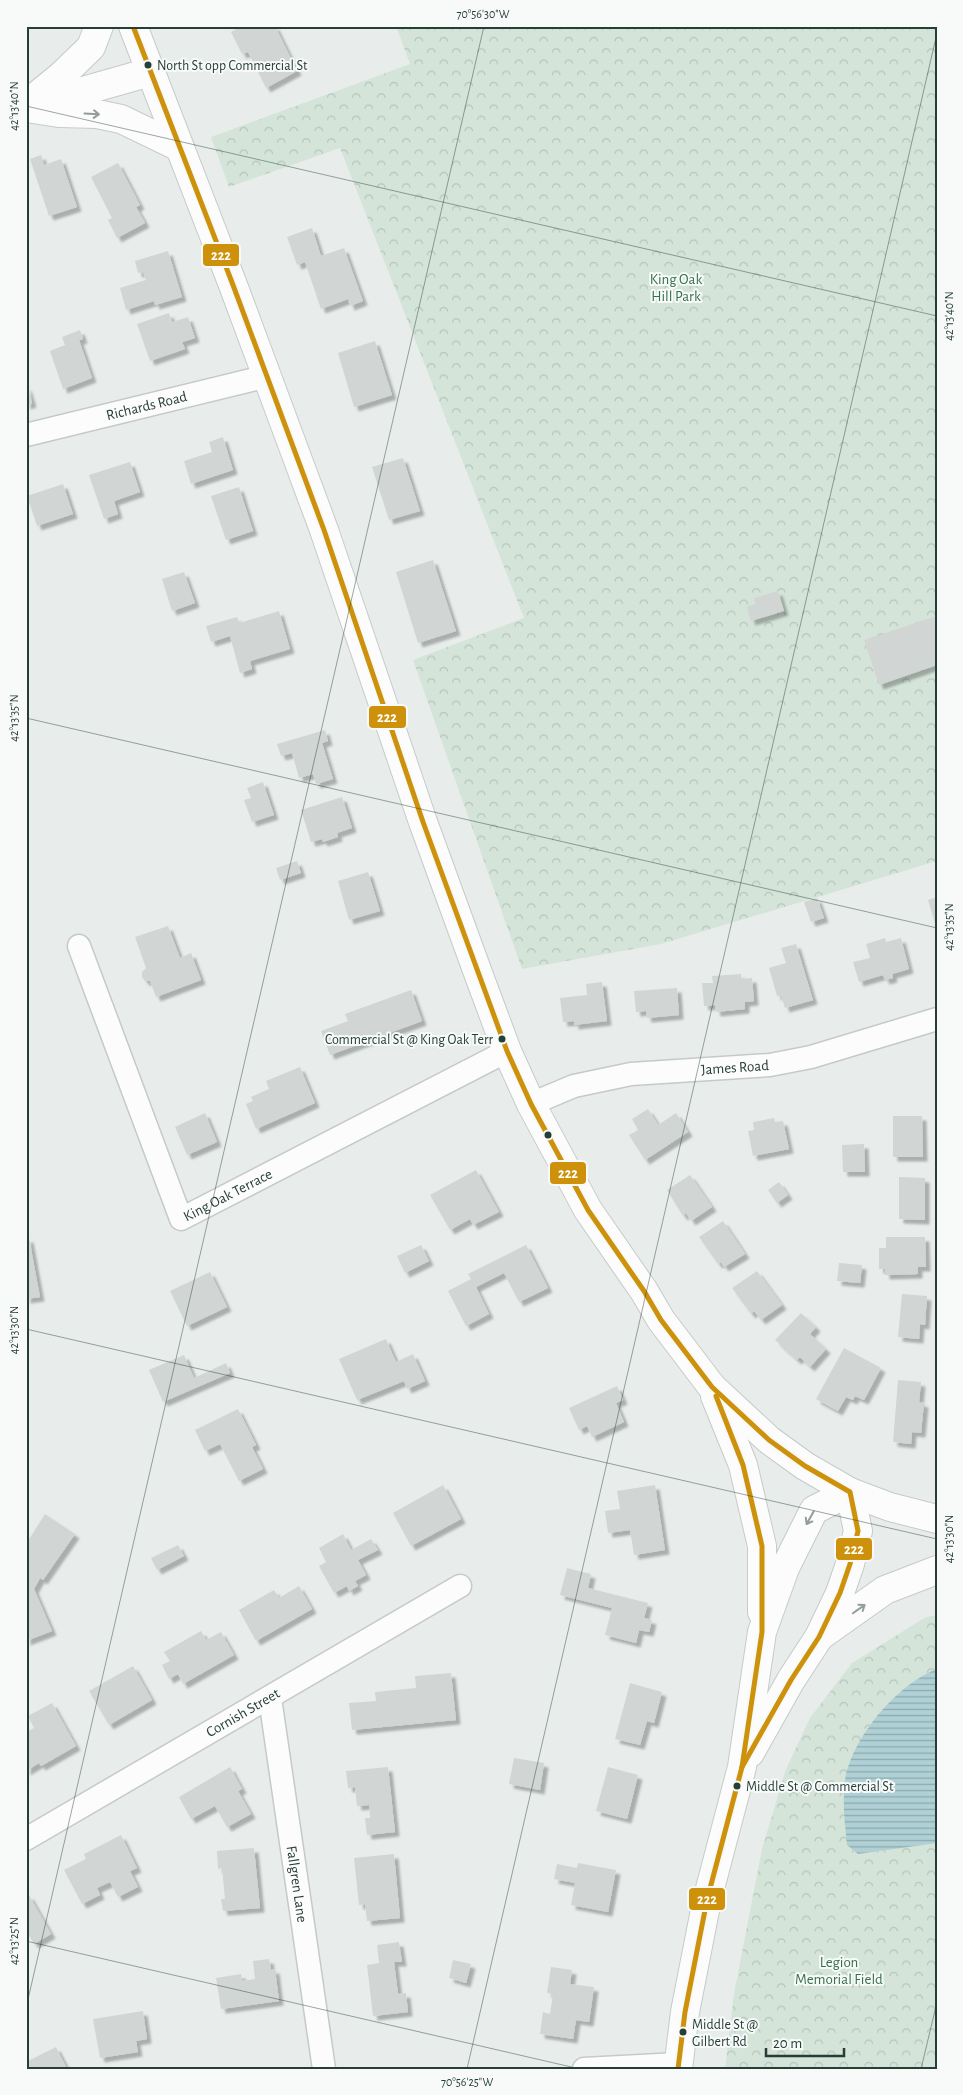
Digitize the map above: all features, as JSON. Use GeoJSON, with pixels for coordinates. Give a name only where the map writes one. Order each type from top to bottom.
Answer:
{"type":"FeatureCollection","features":[{"type":"Feature","properties":{"kind":"main road"},"geometry":{"type":"LineString","coordinates":[[26,107],[32,98],[61,76],[91,47],[100,26]]}},
{"type":"Feature","properties":{"kind":"main road"},"geometry":{"type":"LineString","coordinates":[[134,26],[268,376],[324,530],[423,822],[507,1051],[531,1104],[588,1210],[644,1291],[661,1320],[712,1387],[769,1440],[805,1466],[850,1492],[890,1507],[937,1519]]}},
{"type":"Feature","properties":{"kind":"main road"},"geometry":{"type":"LineString","coordinates":[[26,107],[94,90],[153,79]]}},
{"type":"Feature","properties":{"kind":"main road"},"geometry":{"type":"LineString","coordinates":[[26,107],[59,113],[97,114],[121,119],[179,147]]}},
{"type":"Feature","properties":{"kind":"main road"},"geometry":{"type":"LineString","coordinates":[[678,2066],[685,2012],[707,1900],[742,1768],[762,1632],[762,1546],[743,1465],[712,1387]]}},
{"type":"Feature","properties":{"kind":"main road"},"geometry":{"type":"LineString","coordinates":[[762,1632],[786,1568],[814,1510],[850,1492]]}},
{"type":"Feature","properties":{"kind":"main road"},"geometry":{"type":"LineString","coordinates":[[742,1768],[791,1680],[819,1637],[840,1593],[850,1564],[858,1531],[850,1492]]}},
{"type":"Feature","properties":{"kind":"main road"},"geometry":{"type":"LineString","coordinates":[[819,1637],[885,1590],[937,1570]]}},
{"type":"Feature","properties":{"kind":"street","name":"Richards Road"},"geometry":{"type":"LineString","coordinates":[[26,435],[268,376]]}},
{"type":"Feature","properties":{"kind":"street","name":"King Oak Terrace"},"geometry":{"type":"LineString","coordinates":[[79,946],[181,1219],[507,1051]]}},
{"type":"Feature","properties":{"kind":"street","name":"James Road"},"geometry":{"type":"LineString","coordinates":[[531,1104],[574,1086],[630,1074],[770,1065],[811,1057],[937,1019]]}},
{"type":"Feature","properties":{"kind":"street","name":"Cornish Street"},"geometry":{"type":"LineString","coordinates":[[26,1840],[460,1586]]}},
{"type":"Feature","properties":{"kind":"street","name":"Fallgren Lane"},"geometry":{"type":"LineString","coordinates":[[270,1698],[324,2069]]}},
{"type":"Feature","properties":{"kind":"street"},"geometry":{"type":"LineString","coordinates":[[584,2069],[678,2066]]}},
{"type":"Feature","properties":{"kind":"green space","name":"King Oak Hill Park"},"geometry":{"type":"Polygon","coordinates":[[[396,26],[937,26],[937,861],[661,944],[522,969],[413,660],[524,618],[340,148],[229,187],[211,137],[410,64],[396,26]]]}},
{"type":"Feature","properties":{"kind":"green space","name":"Legion Memorial Field"},"geometry":{"type":"Polygon","coordinates":[[[937,1615],[937,2069],[725,2069],[734,1994],[762,1849],[786,1769],[810,1718],[852,1663],[926,1617],[937,1615]]]}},
{"type":"Feature","properties":{"kind":"water"},"geometry":{"type":"Polygon","coordinates":[[[937,1669],[937,1843],[858,1854],[847,1845],[845,1829],[844,1788],[849,1764],[867,1730],[879,1714],[907,1687],[922,1676],[937,1669]]]}},
{"type":"Feature","properties":{"kind":"building"},"geometry":{"type":"Polygon","coordinates":[[[238,26],[275,26],[297,71],[266,88],[248,52],[242,54],[231,32],[238,28],[238,26]]]}},
{"type":"Feature","properties":{"kind":"building"},"geometry":{"type":"Polygon","coordinates":[[[41,155],[44,165],[61,159],[77,207],[49,216],[30,159],[41,155]]]}},
{"type":"Feature","properties":{"kind":"building"},"geometry":{"type":"Polygon","coordinates":[[[118,163],[140,205],[136,207],[145,223],[117,238],[108,220],[112,218],[91,177],[118,163]]]}},
{"type":"Feature","properties":{"kind":"building"},"geometry":{"type":"Polygon","coordinates":[[[312,228],[321,256],[344,248],[363,301],[350,306],[348,299],[321,309],[305,262],[297,265],[287,237],[312,228]]]}},
{"type":"Feature","properties":{"kind":"building"},"geometry":{"type":"Polygon","coordinates":[[[168,251],[182,297],[155,305],[154,301],[126,310],[120,288],[146,280],[143,272],[138,273],[135,261],[168,251]]]}},
{"type":"Feature","properties":{"kind":"building"},"geometry":{"type":"Polygon","coordinates":[[[169,313],[172,322],[188,317],[195,338],[182,342],[185,349],[150,361],[137,324],[169,313]]]}},
{"type":"Feature","properties":{"kind":"building"},"geometry":{"type":"Polygon","coordinates":[[[80,330],[83,339],[79,340],[92,378],[63,389],[50,351],[65,345],[62,337],[80,330]]]}},
{"type":"Feature","properties":{"kind":"building"},"geometry":{"type":"Polygon","coordinates":[[[375,341],[392,395],[354,407],[338,353],[375,341]]]}},
{"type":"Feature","properties":{"kind":"building"},"geometry":{"type":"Polygon","coordinates":[[[26,387],[32,403],[26,405],[26,387]]]}},
{"type":"Feature","properties":{"kind":"building"},"geometry":{"type":"Polygon","coordinates":[[[223,437],[233,470],[191,484],[184,461],[212,452],[209,442],[223,437]]]}},
{"type":"Feature","properties":{"kind":"building"},"geometry":{"type":"Polygon","coordinates":[[[403,458],[420,511],[389,520],[372,467],[403,458]]]}},
{"type":"Feature","properties":{"kind":"building"},"geometry":{"type":"Polygon","coordinates":[[[130,462],[140,492],[114,501],[118,514],[104,519],[89,475],[130,462]]]}},
{"type":"Feature","properties":{"kind":"building"},"geometry":{"type":"Polygon","coordinates":[[[63,484],[73,514],[37,526],[27,496],[63,484]]]}},
{"type":"Feature","properties":{"kind":"building"},"geometry":{"type":"Polygon","coordinates":[[[239,487],[253,531],[226,540],[211,496],[239,487]]]}},
{"type":"Feature","properties":{"kind":"building"},"geometry":{"type":"Polygon","coordinates":[[[433,560],[456,631],[418,643],[396,572],[433,560]]]}},
{"type":"Feature","properties":{"kind":"building"},"geometry":{"type":"Polygon","coordinates":[[[184,572],[195,603],[172,611],[162,579],[184,572]]]}},
{"type":"Feature","properties":{"kind":"building"},"geometry":{"type":"Polygon","coordinates":[[[778,591],[784,611],[751,621],[747,607],[755,604],[754,598],[778,591]]]}},
{"type":"Feature","properties":{"kind":"building"},"geometry":{"type":"Polygon","coordinates":[[[279,611],[290,649],[250,661],[252,669],[240,673],[230,636],[211,642],[206,626],[237,617],[239,623],[279,611]]]}},
{"type":"Feature","properties":{"kind":"building"},"geometry":{"type":"Polygon","coordinates":[[[937,616],[937,665],[879,685],[864,640],[937,616]]]}},
{"type":"Feature","properties":{"kind":"building"},"geometry":{"type":"Polygon","coordinates":[[[325,730],[328,741],[322,743],[333,779],[316,784],[313,774],[299,778],[292,753],[281,756],[277,744],[325,730]]]}},
{"type":"Feature","properties":{"kind":"building"},"geometry":{"type":"Polygon","coordinates":[[[263,782],[274,815],[252,822],[244,800],[251,798],[247,788],[263,782]]]}},
{"type":"Feature","properties":{"kind":"building"},"geometry":{"type":"Polygon","coordinates":[[[342,797],[352,828],[337,833],[338,837],[323,842],[322,839],[311,842],[301,810],[342,797]]]}},
{"type":"Feature","properties":{"kind":"building"},"geometry":{"type":"Polygon","coordinates":[[[297,861],[301,873],[280,880],[276,868],[297,861]]]}},
{"type":"Feature","properties":{"kind":"building"},"geometry":{"type":"Polygon","coordinates":[[[368,872],[380,911],[349,920],[338,881],[368,872]]]}},
{"type":"Feature","properties":{"kind":"building"},"geometry":{"type":"Polygon","coordinates":[[[937,897],[937,927],[936,927],[928,900],[937,897]]]}},
{"type":"Feature","properties":{"kind":"building"},"geometry":{"type":"Polygon","coordinates":[[[817,898],[824,918],[811,922],[804,902],[817,898]]]}},
{"type":"Feature","properties":{"kind":"building"},"geometry":{"type":"Polygon","coordinates":[[[168,926],[180,958],[191,953],[201,980],[156,997],[150,981],[145,981],[142,977],[142,972],[146,968],[135,937],[168,926]]]}},
{"type":"Feature","properties":{"kind":"building"},"geometry":{"type":"Polygon","coordinates":[[[885,938],[886,942],[901,938],[909,969],[892,974],[893,978],[885,980],[883,975],[859,982],[853,962],[870,958],[866,944],[885,938]]]}},
{"type":"Feature","properties":{"kind":"building"},"geometry":{"type":"Polygon","coordinates":[[[796,944],[813,1000],[785,1008],[781,995],[777,996],[769,968],[786,963],[781,948],[796,944]]]}},
{"type":"Feature","properties":{"kind":"building"},"geometry":{"type":"Polygon","coordinates":[[[741,974],[741,979],[752,978],[754,1001],[745,1002],[745,1009],[716,1012],[715,1005],[704,1006],[702,983],[713,983],[712,976],[741,974]]]}},
{"type":"Feature","properties":{"kind":"building"},"geometry":{"type":"Polygon","coordinates":[[[602,982],[607,1021],[574,1025],[574,1021],[563,1022],[560,998],[587,995],[586,984],[602,982]]]}},
{"type":"Feature","properties":{"kind":"building"},"geometry":{"type":"Polygon","coordinates":[[[677,988],[679,1015],[647,1018],[646,1011],[636,1012],[634,991],[677,988]]]}},
{"type":"Feature","properties":{"kind":"building"},"geometry":{"type":"Polygon","coordinates":[[[411,990],[422,1021],[330,1055],[321,1031],[348,1021],[345,1014],[411,990]]]}},
{"type":"Feature","properties":{"kind":"building"},"geometry":{"type":"Polygon","coordinates":[[[300,1067],[315,1103],[256,1129],[246,1104],[253,1101],[251,1097],[269,1089],[266,1081],[300,1067]]]}},
{"type":"Feature","properties":{"kind":"building"},"geometry":{"type":"Polygon","coordinates":[[[648,1109],[658,1125],[676,1113],[688,1132],[645,1160],[629,1135],[638,1130],[632,1119],[648,1109]]]}},
{"type":"Feature","properties":{"kind":"building"},"geometry":{"type":"Polygon","coordinates":[[[205,1113],[217,1142],[187,1155],[175,1127],[205,1113]]]}},
{"type":"Feature","properties":{"kind":"building"},"geometry":{"type":"Polygon","coordinates":[[[893,1116],[922,1116],[923,1157],[893,1157],[893,1116]]]}},
{"type":"Feature","properties":{"kind":"building"},"geometry":{"type":"Polygon","coordinates":[[[774,1118],[775,1122],[783,1121],[789,1149],[753,1156],[748,1131],[754,1130],[753,1122],[774,1118]]]}},
{"type":"Feature","properties":{"kind":"building"},"geometry":{"type":"Polygon","coordinates":[[[864,1144],[865,1172],[843,1172],[842,1145],[864,1144]]]}},
{"type":"Feature","properties":{"kind":"building"},"geometry":{"type":"Polygon","coordinates":[[[476,1170],[499,1212],[473,1225],[470,1219],[450,1230],[430,1195],[476,1170]]]}},
{"type":"Feature","properties":{"kind":"building"},"geometry":{"type":"Polygon","coordinates":[[[690,1175],[712,1207],[691,1221],[686,1213],[683,1216],[667,1190],[690,1175]]]}},
{"type":"Feature","properties":{"kind":"building"},"geometry":{"type":"Polygon","coordinates":[[[899,1177],[925,1178],[925,1220],[899,1219],[899,1177]]]}},
{"type":"Feature","properties":{"kind":"building"},"geometry":{"type":"Polygon","coordinates":[[[779,1182],[788,1195],[777,1203],[768,1190],[779,1182]]]}},
{"type":"Feature","properties":{"kind":"building"},"geometry":{"type":"Polygon","coordinates":[[[723,1221],[745,1254],[724,1267],[721,1262],[718,1264],[699,1237],[723,1221]]]}},
{"type":"Feature","properties":{"kind":"building"},"geometry":{"type":"Polygon","coordinates":[[[886,1237],[925,1237],[926,1267],[918,1267],[918,1274],[885,1275],[885,1269],[879,1269],[879,1248],[886,1248],[886,1237]]]}},
{"type":"Feature","properties":{"kind":"building"},"geometry":{"type":"Polygon","coordinates":[[[26,1238],[29,1238],[40,1297],[26,1299],[26,1238]]]}},
{"type":"Feature","properties":{"kind":"building"},"geometry":{"type":"Polygon","coordinates":[[[421,1245],[429,1261],[405,1273],[397,1256],[421,1245]]]}},
{"type":"Feature","properties":{"kind":"building"},"geometry":{"type":"Polygon","coordinates":[[[526,1245],[548,1288],[519,1302],[504,1273],[476,1287],[489,1314],[466,1326],[448,1291],[471,1279],[468,1274],[526,1245]]]}},
{"type":"Feature","properties":{"kind":"building"},"geometry":{"type":"Polygon","coordinates":[[[839,1263],[862,1265],[860,1283],[837,1281],[839,1263]]]}},
{"type":"Feature","properties":{"kind":"building"},"geometry":{"type":"Polygon","coordinates":[[[757,1271],[782,1305],[761,1320],[754,1311],[751,1314],[732,1288],[757,1271]]]}},
{"type":"Feature","properties":{"kind":"building"},"geometry":{"type":"Polygon","coordinates":[[[210,1272],[227,1307],[187,1326],[170,1291],[210,1272]]]}},
{"type":"Feature","properties":{"kind":"building"},"geometry":{"type":"Polygon","coordinates":[[[902,1294],[927,1296],[925,1325],[920,1324],[919,1339],[898,1337],[902,1294]]]}},
{"type":"Feature","properties":{"kind":"building"},"geometry":{"type":"Polygon","coordinates":[[[801,1313],[816,1327],[810,1334],[826,1349],[810,1367],[800,1357],[797,1360],[775,1340],[801,1313]]]}},
{"type":"Feature","properties":{"kind":"building"},"geometry":{"type":"Polygon","coordinates":[[[386,1339],[396,1362],[413,1354],[425,1381],[407,1389],[404,1381],[357,1400],[339,1359],[386,1339]]]}},
{"type":"Feature","properties":{"kind":"building"},"geometry":{"type":"Polygon","coordinates":[[[844,1348],[881,1368],[864,1400],[855,1396],[853,1400],[846,1397],[838,1411],[816,1399],[844,1348]]]}},
{"type":"Feature","properties":{"kind":"building"},"geometry":{"type":"Polygon","coordinates":[[[184,1355],[194,1378],[226,1363],[230,1373],[163,1402],[149,1370],[184,1355]]]}},
{"type":"Feature","properties":{"kind":"building"},"geometry":{"type":"Polygon","coordinates":[[[898,1380],[921,1382],[919,1402],[924,1403],[921,1433],[912,1432],[911,1444],[893,1442],[898,1380]]]}},
{"type":"Feature","properties":{"kind":"building"},"geometry":{"type":"Polygon","coordinates":[[[617,1386],[623,1400],[616,1403],[624,1422],[592,1437],[587,1426],[579,1430],[569,1408],[617,1386]]]}},
{"type":"Feature","properties":{"kind":"building"},"geometry":{"type":"Polygon","coordinates":[[[238,1409],[256,1445],[252,1447],[263,1469],[239,1481],[220,1444],[205,1451],[195,1430],[238,1409]]]}},
{"type":"Feature","properties":{"kind":"building"},"geometry":{"type":"Polygon","coordinates":[[[443,1485],[461,1519],[411,1546],[393,1513],[443,1485]]]}},
{"type":"Feature","properties":{"kind":"building"},"geometry":{"type":"Polygon","coordinates":[[[655,1485],[665,1550],[634,1555],[630,1530],[608,1533],[605,1511],[620,1509],[617,1491],[655,1485]]]}},
{"type":"Feature","properties":{"kind":"building"},"geometry":{"type":"Polygon","coordinates":[[[45,1514],[75,1534],[43,1580],[40,1578],[34,1589],[52,1631],[26,1641],[26,1544],[45,1514]]]}},
{"type":"Feature","properties":{"kind":"building"},"geometry":{"type":"Polygon","coordinates":[[[343,1534],[351,1550],[371,1539],[378,1550],[358,1560],[366,1575],[355,1581],[358,1586],[349,1591],[347,1586],[334,1593],[319,1566],[326,1562],[319,1548],[343,1534]]]}},
{"type":"Feature","properties":{"kind":"building"},"geometry":{"type":"Polygon","coordinates":[[[178,1545],[184,1556],[157,1570],[151,1558],[178,1545]]]}},
{"type":"Feature","properties":{"kind":"building"},"geometry":{"type":"Polygon","coordinates":[[[567,1568],[591,1574],[588,1588],[648,1603],[644,1618],[652,1620],[649,1632],[639,1630],[636,1643],[605,1635],[612,1608],[560,1595],[567,1568]]]}},
{"type":"Feature","properties":{"kind":"building"},"geometry":{"type":"Polygon","coordinates":[[[299,1586],[312,1609],[256,1641],[239,1610],[274,1590],[279,1598],[299,1586]]]}},
{"type":"Feature","properties":{"kind":"building"},"geometry":{"type":"Polygon","coordinates":[[[201,1631],[206,1640],[221,1632],[234,1655],[183,1684],[178,1674],[169,1679],[162,1665],[170,1661],[164,1652],[201,1631]]]}},
{"type":"Feature","properties":{"kind":"building"},"geometry":{"type":"Polygon","coordinates":[[[133,1666],[152,1700],[109,1725],[89,1691],[133,1666]]]}},
{"type":"Feature","properties":{"kind":"building"},"geometry":{"type":"Polygon","coordinates":[[[451,1673],[456,1720],[352,1730],[349,1703],[376,1701],[375,1692],[416,1688],[415,1676],[451,1673]]]}},
{"type":"Feature","properties":{"kind":"building"},"geometry":{"type":"Polygon","coordinates":[[[630,1683],[662,1692],[654,1723],[647,1721],[640,1745],[615,1739],[630,1683]]]}},
{"type":"Feature","properties":{"kind":"building"},"geometry":{"type":"Polygon","coordinates":[[[52,1703],[76,1746],[41,1766],[39,1763],[26,1771],[26,1732],[34,1728],[28,1716],[52,1703]]]}},
{"type":"Feature","properties":{"kind":"building"},"geometry":{"type":"Polygon","coordinates":[[[514,1758],[544,1763],[540,1790],[509,1784],[514,1758]]]}},
{"type":"Feature","properties":{"kind":"building"},"geometry":{"type":"Polygon","coordinates":[[[230,1767],[242,1789],[238,1791],[251,1814],[227,1827],[215,1806],[191,1819],[179,1797],[230,1767]]]}},
{"type":"Feature","properties":{"kind":"building"},"geometry":{"type":"Polygon","coordinates":[[[388,1767],[395,1832],[367,1835],[365,1818],[370,1818],[369,1805],[357,1806],[355,1787],[348,1788],[346,1771],[388,1767]]]}},
{"type":"Feature","properties":{"kind":"building"},"geometry":{"type":"Polygon","coordinates":[[[608,1767],[638,1775],[627,1819],[596,1811],[608,1767]]]}},
{"type":"Feature","properties":{"kind":"building"},"geometry":{"type":"Polygon","coordinates":[[[121,1835],[137,1868],[130,1871],[138,1887],[118,1897],[110,1882],[97,1888],[100,1895],[82,1904],[64,1870],[86,1859],[84,1854],[121,1835]]]}},
{"type":"Feature","properties":{"kind":"building"},"geometry":{"type":"Polygon","coordinates":[[[254,1848],[260,1908],[223,1911],[221,1899],[225,1899],[222,1868],[218,1869],[217,1851],[254,1848]]]}},
{"type":"Feature","properties":{"kind":"building"},"geometry":{"type":"Polygon","coordinates":[[[394,1854],[400,1918],[367,1921],[365,1904],[359,1905],[354,1858],[394,1854]]]}},
{"type":"Feature","properties":{"kind":"building"},"geometry":{"type":"Polygon","coordinates":[[[578,1863],[616,1870],[608,1912],[571,1905],[575,1883],[554,1879],[557,1864],[577,1868],[578,1863]]]}},
{"type":"Feature","properties":{"kind":"building"},"geometry":{"type":"Polygon","coordinates":[[[29,1895],[51,1934],[34,1944],[26,1930],[26,1897],[29,1895]]]}},
{"type":"Feature","properties":{"kind":"building"},"geometry":{"type":"Polygon","coordinates":[[[399,1942],[402,1962],[394,1962],[398,1994],[406,1993],[408,2012],[373,2016],[367,1965],[379,1963],[377,1945],[399,1942]]]}},
{"type":"Feature","properties":{"kind":"building"},"geometry":{"type":"Polygon","coordinates":[[[269,1959],[271,1970],[275,1969],[279,2001],[221,2009],[216,1978],[241,1974],[242,1981],[255,1979],[253,1961],[269,1959]]]}},
{"type":"Feature","properties":{"kind":"building"},"geometry":{"type":"Polygon","coordinates":[[[453,1960],[471,1964],[466,1983],[449,1978],[453,1960]]]}},
{"type":"Feature","properties":{"kind":"building"},"geometry":{"type":"Polygon","coordinates":[[[551,1967],[572,1970],[570,1984],[594,1987],[589,2022],[576,2020],[573,2039],[540,2034],[543,2012],[550,2014],[553,1994],[547,1993],[551,1967]]]}},
{"type":"Feature","properties":{"kind":"building"},"geometry":{"type":"Polygon","coordinates":[[[143,2011],[147,2039],[136,2041],[138,2052],[100,2058],[93,2019],[143,2011]]]}},
{"type":"Feature","properties":{"kind":"building"},"geometry":{"type":"Polygon","coordinates":[[[56,2047],[67,2069],[26,2069],[26,2062],[56,2047]]]}},
{"type":"Feature","properties":{"kind":"transit line","name":"222"},"geometry":{"type":"LineString","coordinates":[[133,26],[233,285],[324,530],[423,822],[507,1051],[531,1104],[588,1210],[644,1291],[661,1320],[712,1387],[769,1440],[805,1466],[850,1492],[858,1531],[850,1564],[840,1593],[819,1637],[791,1680],[742,1767]]}},
{"type":"Feature","properties":{"kind":"transit line","name":"222"},"geometry":{"type":"LineString","coordinates":[[678,2069],[685,2012],[707,1900],[742,1767],[762,1632],[762,1546],[743,1465],[716,1396]]}},
{"type":"Feature","properties":{"kind":"place","name":"North St opp Commercial St"},"geometry":{"type":"Point","coordinates":[148,65]}},
{"type":"Feature","properties":{"kind":"place","name":"Commercial St @ King Oak Terr"},"geometry":{"type":"Point","coordinates":[502,1039]}},
{"type":"Feature","properties":{"kind":"place","name":"Middle St @ Commercial St"},"geometry":{"type":"Point","coordinates":[737,1786]}},
{"type":"Feature","properties":{"kind":"place","name":"Middle St @ Gilbert Rd"},"geometry":{"type":"Point","coordinates":[683,2032]}}]}
